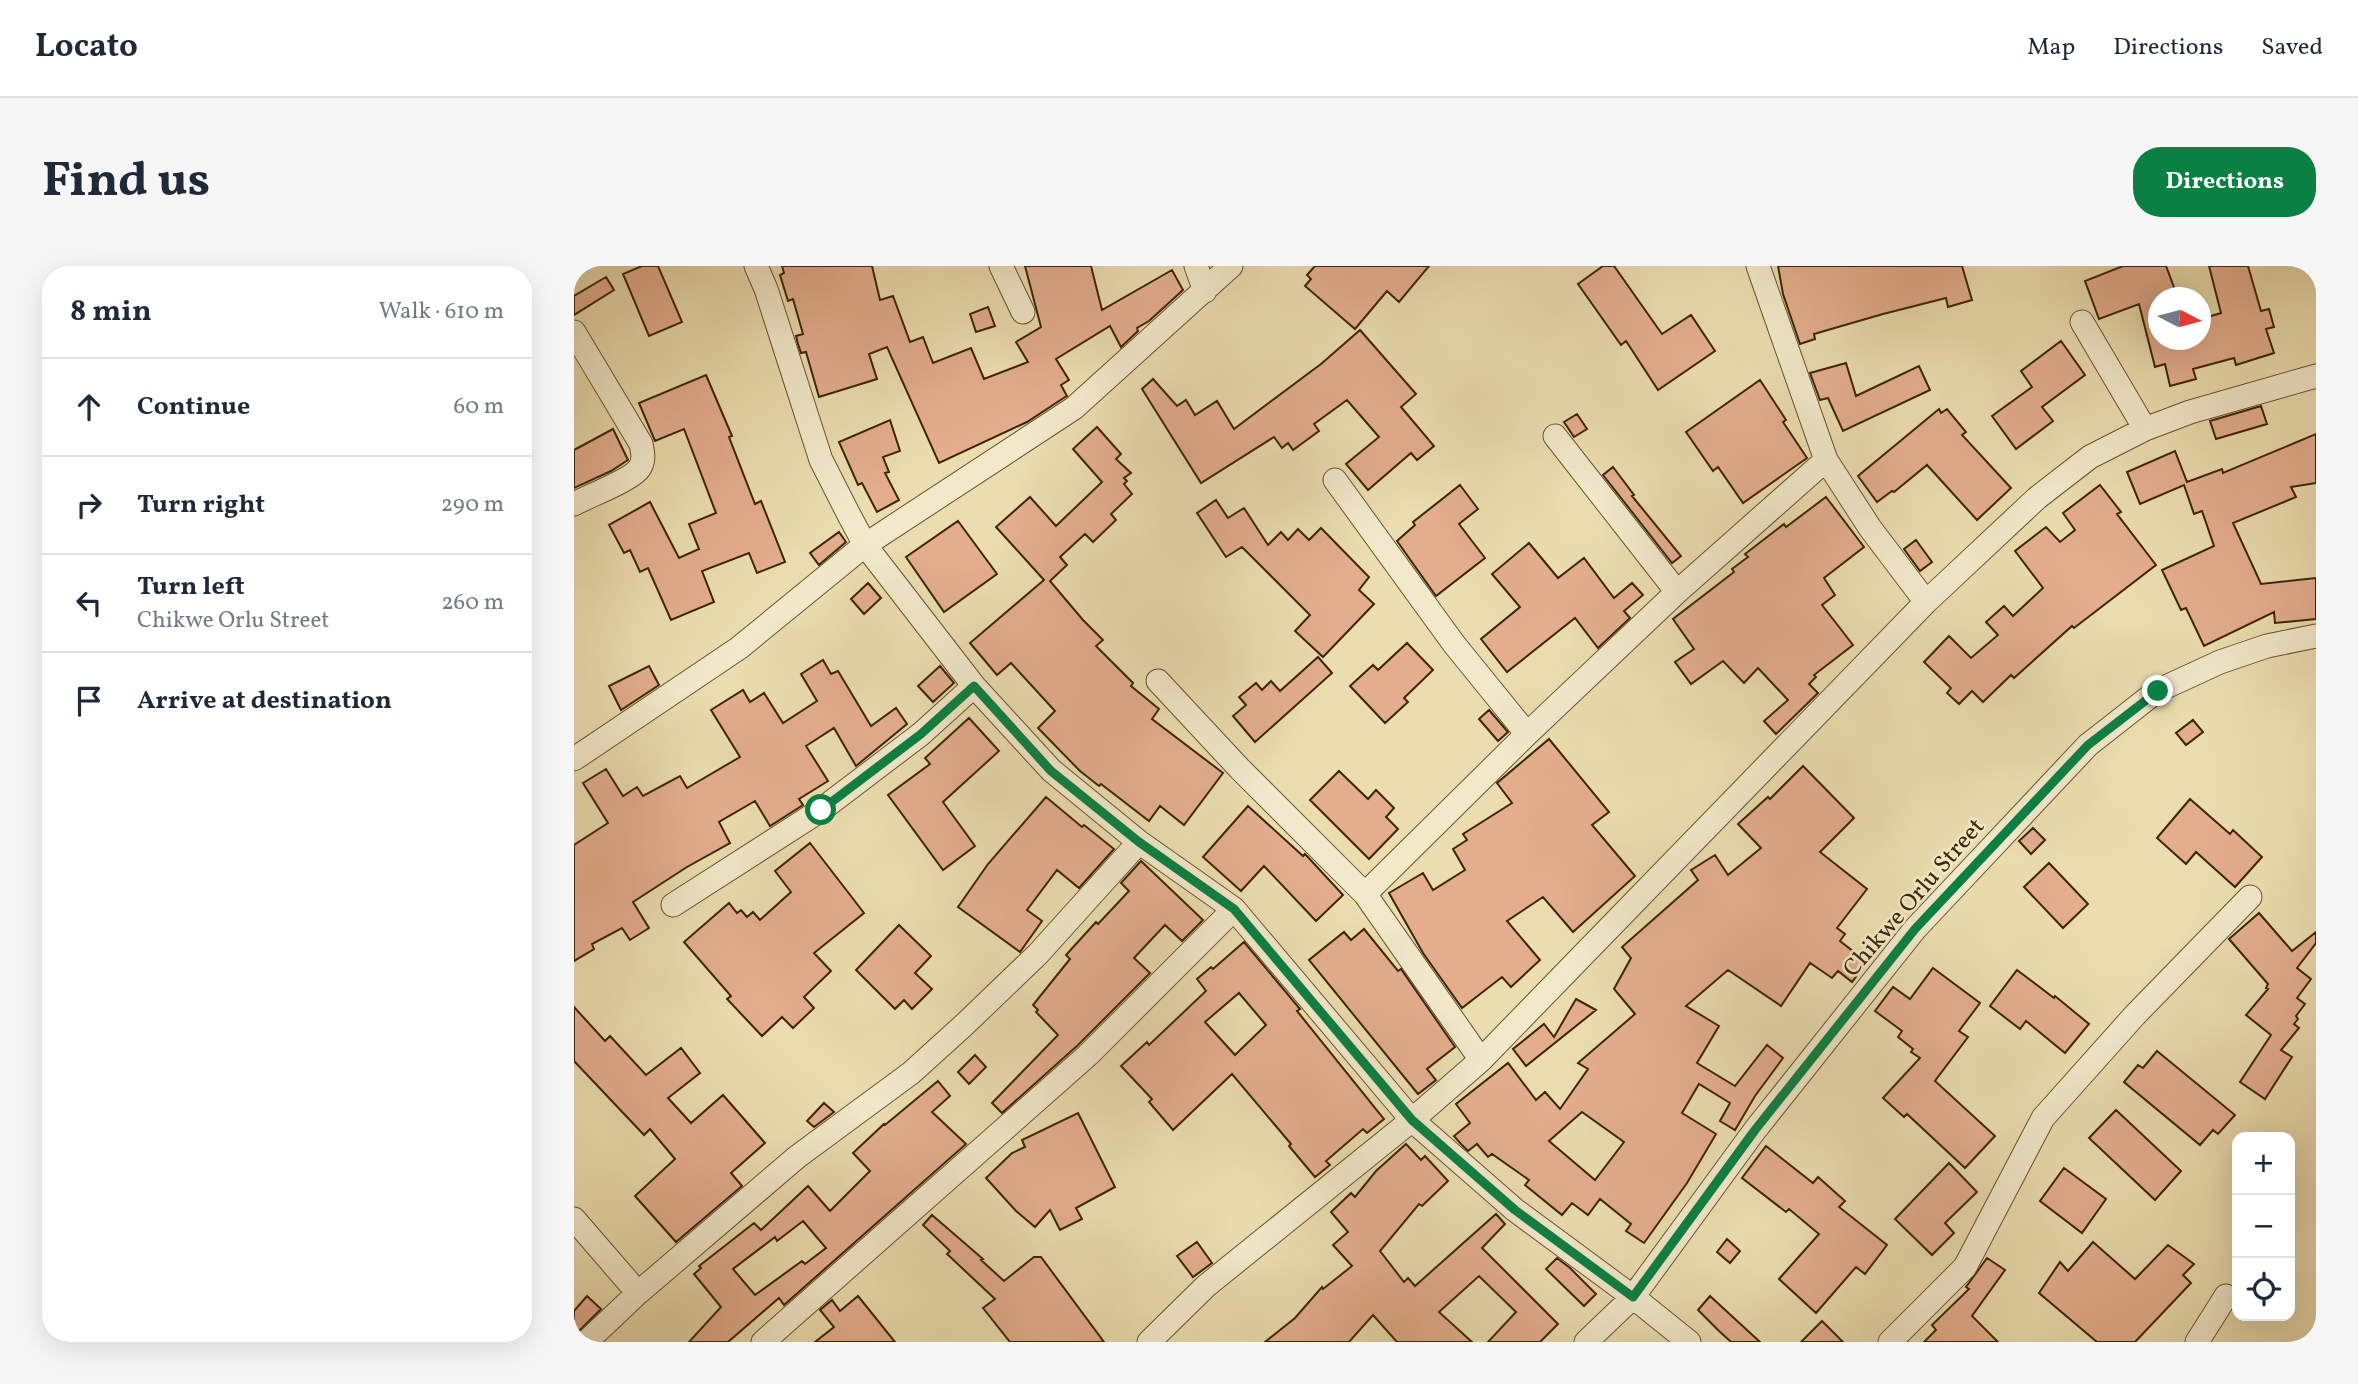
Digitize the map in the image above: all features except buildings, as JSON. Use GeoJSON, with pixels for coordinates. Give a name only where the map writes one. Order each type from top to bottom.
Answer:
{"type":"FeatureCollection","features":[{"type":"Feature","properties":{"kind":"street"},"geometry":{"type":"LineString","coordinates":[[755,266],[766,289],[821,460],[865,545],[974,686],[1051,771],[1139,842],[1234,909],[1412,1120],[1515,1210],[1689,1342]]}},
{"type":"Feature","properties":{"kind":"street"},"geometry":{"type":"LineString","coordinates":[[1001,266],[1023,312]]}},
{"type":"Feature","properties":{"kind":"street"},"geometry":{"type":"LineString","coordinates":[[1196,266],[1205,291]]}},
{"type":"Feature","properties":{"kind":"street"},"geometry":{"type":"LineString","coordinates":[[574,759],[739,648],[865,545],[1074,408],[1231,266]]}},
{"type":"Feature","properties":{"kind":"street"},"geometry":{"type":"LineString","coordinates":[[1758,266],[1826,460],[1870,528],[1926,602]]}},
{"type":"Feature","properties":{"kind":"street"},"geometry":{"type":"LineString","coordinates":[[2082,322],[2145,429]]}},
{"type":"Feature","properties":{"kind":"street"},"geometry":{"type":"LineString","coordinates":[[574,332],[641,444],[644,457],[639,469],[630,476],[574,504]]}},
{"type":"Feature","properties":{"kind":"street"},"geometry":{"type":"LineString","coordinates":[[1149,1342],[1206,1286],[1412,1120],[1480,1060],[1926,602],[2037,498],[2090,457],[2145,429],[2190,412],[2316,376]]}},
{"type":"Feature","properties":{"kind":"street"},"geometry":{"type":"LineString","coordinates":[[1555,436],[1677,592]]}},
{"type":"Feature","properties":{"kind":"street"},"geometry":{"type":"LineString","coordinates":[[1366,894],[1527,734],[1677,592],[1826,460]]}},
{"type":"Feature","properties":{"kind":"street"},"geometry":{"type":"LineString","coordinates":[[1335,480],[1454,643],[1527,734]]}},
{"type":"Feature","properties":{"kind":"street","name":"Chikwe Orlu Street"},"geometry":{"type":"LineString","coordinates":[[1586,1342],[1633,1297],[1755,1130],[1915,929],[2088,745],[2158,691],[2170,685],[2220,662],[2255,650],[2316,636]]}},
{"type":"Feature","properties":{"kind":"street"},"geometry":{"type":"LineString","coordinates":[[1158,681],[1240,769],[1366,894],[1480,1060]]}},
{"type":"Feature","properties":{"kind":"street"},"geometry":{"type":"LineString","coordinates":[[673,905],[821,810],[921,734],[974,686]]}},
{"type":"Feature","properties":{"kind":"street"},"geometry":{"type":"LineString","coordinates":[[586,1342],[638,1293],[797,1157],[911,1073],[1038,954],[1139,842]]}},
{"type":"Feature","properties":{"kind":"street"},"geometry":{"type":"LineString","coordinates":[[1890,1342],[1965,1267],[2043,1118],[2135,1015],[2250,897]]}},
{"type":"Feature","properties":{"kind":"street"},"geometry":{"type":"LineString","coordinates":[[763,1342],[1088,1055],[1234,909]]}},
{"type":"Feature","properties":{"kind":"street"},"geometry":{"type":"LineString","coordinates":[[574,1219],[638,1293]]}},
{"type":"Feature","properties":{"kind":"street"},"geometry":{"type":"LineString","coordinates":[[2197,1342],[2226,1296]]}},
{"type":"Feature","properties":{"kind":"route"},"geometry":{"type":"LineString","coordinates":[[821,810],[921,734],[974,686],[1051,771],[1139,842],[1234,909],[1412,1120],[1515,1210],[1633,1297],[1755,1130],[1915,929],[2088,745],[2158,691]]}}]}
